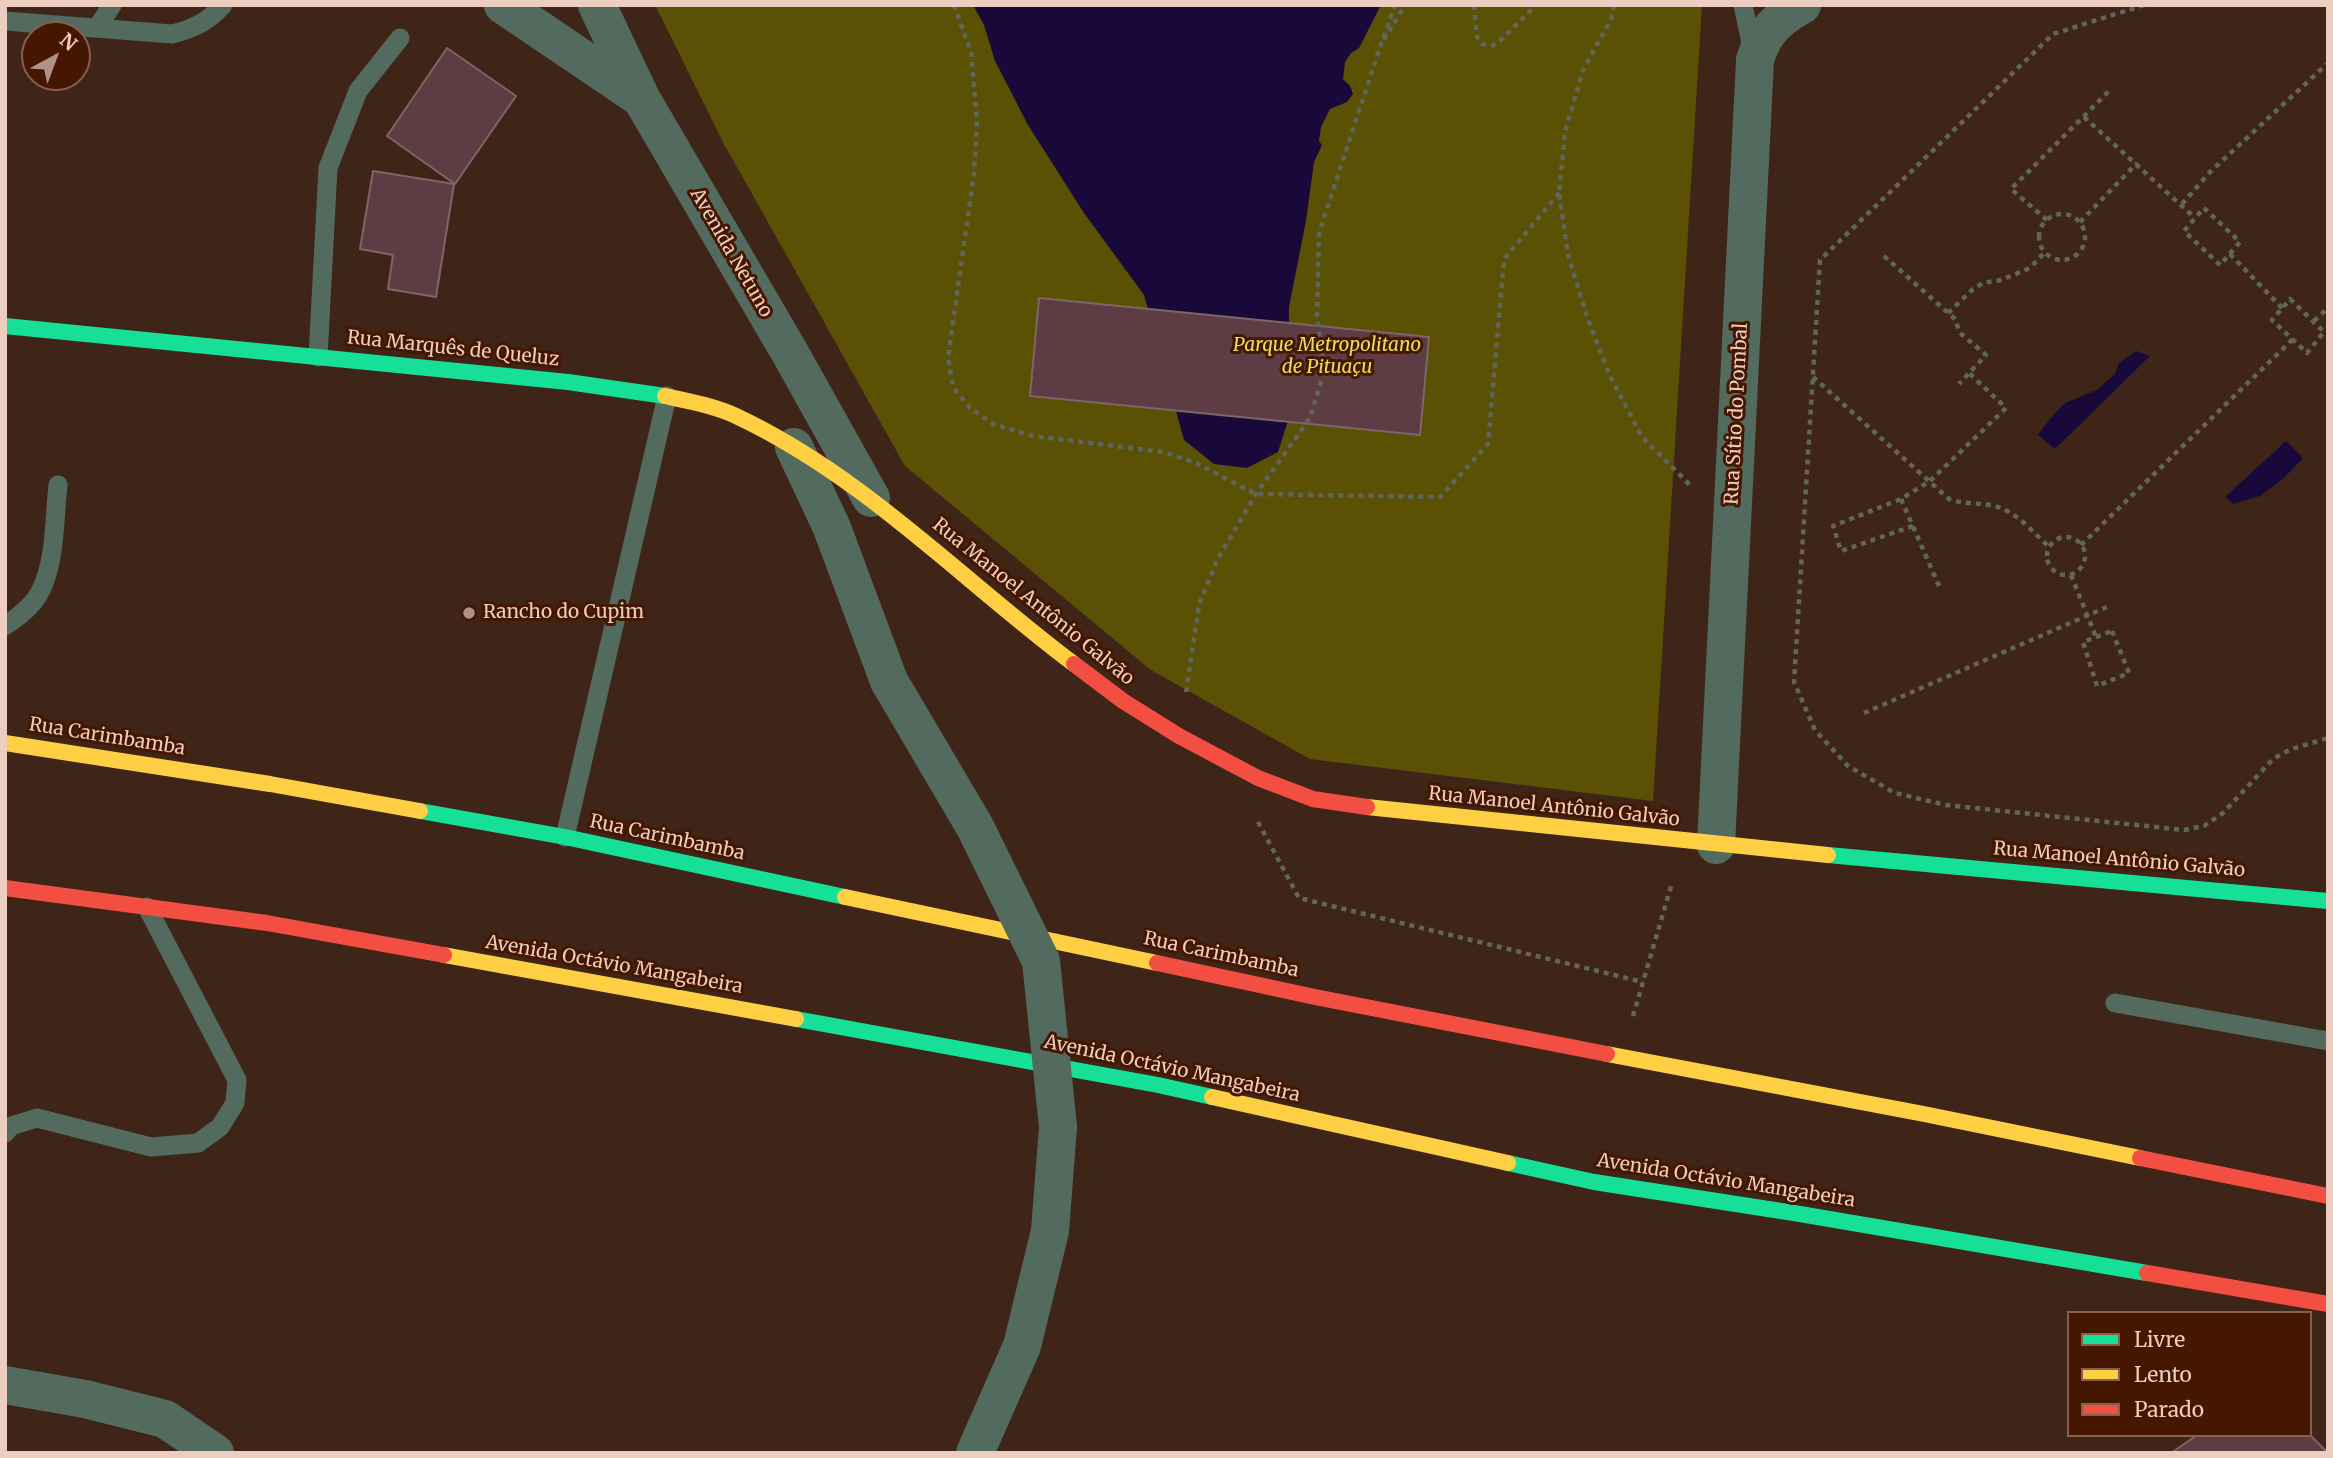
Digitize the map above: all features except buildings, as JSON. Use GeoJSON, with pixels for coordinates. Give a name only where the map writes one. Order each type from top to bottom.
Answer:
{"type":"FeatureCollection","features":[{"type":"Feature","properties":{"kind":"main road","name":"Rua Marquês de Queluz"},"geometry":{"type":"LineString","coordinates":[[5,326],[568,382],[667,397],[734,415],[794,447],[871,498]]}},
{"type":"Feature","properties":{"kind":"main road","name":"Rua Manoel Antônio Galvão"},"geometry":{"type":"LineString","coordinates":[[871,498],[1059,653],[1123,701],[1179,736],[1258,778],[1313,799],[1401,812],[1700,843],[2328,901]]}},
{"type":"Feature","properties":{"kind":"main road","name":"Rua Carimbamba"},"geometry":{"type":"LineString","coordinates":[[5,743],[270,783],[565,837],[1315,996],[1621,1057]]}},
{"type":"Feature","properties":{"kind":"main road","name":"Avenida Octávio Mangabeira"},"geometry":{"type":"LineString","coordinates":[[5,888],[267,923],[1158,1085],[1594,1182],[1794,1213],[2328,1304]]}},
{"type":"Feature","properties":{"kind":"main road"},"geometry":{"type":"LineString","coordinates":[[1621,1057],[1937,1116],[2328,1196]]}},
{"type":"Feature","properties":{"kind":"street"},"geometry":{"type":"LineString","coordinates":[[503,5],[641,98]]}},
{"type":"Feature","properties":{"kind":"street","name":"Avenida Netuno"},"geometry":{"type":"LineString","coordinates":[[597,5],[641,98],[871,498]]}},
{"type":"Feature","properties":{"kind":"street","name":"Rua Sítio do Pombal"},"geometry":{"type":"LineString","coordinates":[[1700,843],[1732,514],[1755,60],[1760,41],[1785,14],[1802,5]]}},
{"type":"Feature","properties":{"kind":"street"},"geometry":{"type":"LineString","coordinates":[[794,447],[832,528],[890,681],[975,827],[1041,961],[1058,1127],[1050,1231],[1022,1346],[975,1453]]}},
{"type":"Feature","properties":{"kind":"street"},"geometry":{"type":"LineString","coordinates":[[5,1385],[85,1399],[166,1419],[215,1453]]}},
{"type":"Feature","properties":{"kind":"lane"},"geometry":{"type":"LineString","coordinates":[[97,28],[112,5]]}},
{"type":"Feature","properties":{"kind":"lane"},"geometry":{"type":"LineString","coordinates":[[5,21],[172,34],[192,29],[213,17],[223,5]]}},
{"type":"Feature","properties":{"kind":"lane"},"geometry":{"type":"LineString","coordinates":[[1742,5],[1755,60]]}},
{"type":"Feature","properties":{"kind":"lane"},"geometry":{"type":"LineString","coordinates":[[318,357],[328,168],[358,91],[400,38]]}},
{"type":"Feature","properties":{"kind":"lane"},"geometry":{"type":"LineString","coordinates":[[565,837],[667,397]]}},
{"type":"Feature","properties":{"kind":"lane"},"geometry":{"type":"LineString","coordinates":[[5,626],[39,594],[44,582],[48,570],[58,485]]}},
{"type":"Feature","properties":{"kind":"lane"},"geometry":{"type":"LineString","coordinates":[[5,1133],[11,1126],[37,1118],[151,1147],[198,1143],[220,1127],[235,1103],[237,1080],[147,907]]}},
{"type":"Feature","properties":{"kind":"lane"},"geometry":{"type":"LineString","coordinates":[[2115,1003],[2328,1041]]}},
{"type":"Feature","properties":{"kind":"path"},"geometry":{"type":"LineString","coordinates":[[954,5],[971,52],[977,122],[974,173],[948,358],[953,387],[970,408],[993,424],[1033,436],[1163,452],[1196,464],[1256,494],[1440,497],[1488,444],[1504,259],[1559,193]]}},
{"type":"Feature","properties":{"kind":"path"},"geometry":{"type":"LineString","coordinates":[[1179,736],[1199,605],[1217,560],[1256,494],[1310,418],[1324,372],[1317,316],[1319,233],[1395,5]]}},
{"type":"Feature","properties":{"kind":"path"},"geometry":{"type":"LineString","coordinates":[[1378,50],[1405,5]]}},
{"type":"Feature","properties":{"kind":"path"},"geometry":{"type":"LineString","coordinates":[[1474,5],[1477,37],[1482,44],[1491,46],[1498,43],[1536,5]]}},
{"type":"Feature","properties":{"kind":"path"},"geometry":{"type":"LineString","coordinates":[[1614,5],[1612,19],[1583,70],[1565,132],[1559,193],[1568,255],[1587,317],[1610,376],[1642,437],[1684,481],[1732,514]]}},
{"type":"Feature","properties":{"kind":"path"},"geometry":{"type":"LineString","coordinates":[[2144,5],[2053,34],[1820,260],[1794,682],[1815,730],[1848,766],[1895,793],[1959,807],[2184,830],[2204,825],[2223,813],[2273,759],[2288,750],[2328,738]]}},
{"type":"Feature","properties":{"kind":"path"},"geometry":{"type":"LineString","coordinates":[[2182,204],[2210,172],[2328,63]]}},
{"type":"Feature","properties":{"kind":"path"},"geometry":{"type":"LineString","coordinates":[[2047,220],[2011,189],[2110,90]]}},
{"type":"Feature","properties":{"kind":"path"},"geometry":{"type":"LineString","coordinates":[[2084,117],[2195,218]]}},
{"type":"Feature","properties":{"kind":"path"},"geometry":{"type":"LineString","coordinates":[[2080,222],[2137,163]]}},
{"type":"Feature","properties":{"kind":"path"},"geometry":{"type":"LineString","coordinates":[[2204,208],[2240,242],[2230,254],[2220,265],[2184,231],[2204,208]]}},
{"type":"Feature","properties":{"kind":"path"},"geometry":{"type":"LineString","coordinates":[[2056,215],[2067,215],[2080,222],[2086,242],[2079,253],[2060,262],[2045,252],[2040,242],[2040,230],[2047,220],[2056,215]]}},
{"type":"Feature","properties":{"kind":"path"},"geometry":{"type":"LineString","coordinates":[[1948,313],[1973,289],[1983,283],[2001,280],[2030,268],[2045,252]]}},
{"type":"Feature","properties":{"kind":"path"},"geometry":{"type":"LineString","coordinates":[[2230,254],[2282,308]]}},
{"type":"Feature","properties":{"kind":"path"},"geometry":{"type":"LineString","coordinates":[[1884,257],[1955,319],[1960,333],[1986,355],[1959,384]]}},
{"type":"Feature","properties":{"kind":"path"},"geometry":{"type":"LineString","coordinates":[[2290,299],[2314,321],[2325,332],[2306,353],[2272,320],[2290,299]]}},
{"type":"Feature","properties":{"kind":"path"},"geometry":{"type":"LineString","coordinates":[[2314,321],[2328,308]]}},
{"type":"Feature","properties":{"kind":"path"},"geometry":{"type":"LineString","coordinates":[[2081,545],[2293,339]]}},
{"type":"Feature","properties":{"kind":"path"},"geometry":{"type":"LineString","coordinates":[[1913,526],[1841,551],[1833,526],[1901,499],[1930,481],[2006,408],[1969,373]]}},
{"type":"Feature","properties":{"kind":"path"},"geometry":{"type":"LineString","coordinates":[[1813,377],[1949,499],[2007,510],[2049,547]]}},
{"type":"Feature","properties":{"kind":"path"},"geometry":{"type":"LineString","coordinates":[[1901,499],[1939,586]]}},
{"type":"Feature","properties":{"kind":"path"},"geometry":{"type":"LineString","coordinates":[[2061,538],[2068,538],[2081,545],[2084,551],[2083,566],[2070,575],[2056,573],[2050,568],[2049,547],[2061,538]]}},
{"type":"Feature","properties":{"kind":"path"},"geometry":{"type":"LineString","coordinates":[[2070,575],[2096,637]]}},
{"type":"Feature","properties":{"kind":"path"},"geometry":{"type":"LineString","coordinates":[[1864,713],[2107,607]]}},
{"type":"Feature","properties":{"kind":"path"},"geometry":{"type":"LineString","coordinates":[[2112,631],[2129,673],[2097,686],[2083,642],[2096,637],[2112,631]]}},
{"type":"Feature","properties":{"kind":"path"},"geometry":{"type":"LineString","coordinates":[[1256,818],[1299,898],[1643,982]]}},
{"type":"Feature","properties":{"kind":"path"},"geometry":{"type":"LineString","coordinates":[[1621,1057],[1643,982],[1700,843]]}},
{"type":"Feature","properties":{"kind":"green space","name":"Parque Metropolitano de Pituaçu"},"geometry":{"type":"Polygon","coordinates":[[[655,5],[1702,5],[1653,801],[1310,759],[1151,670],[905,466],[724,144],[655,5]]]}},
{"type":"Feature","properties":{"kind":"shaded area"},"geometry":{"type":"Polygon","coordinates":[[[973,5],[1381,5],[1359,48],[1351,53],[1345,62],[1343,79],[1353,94],[1347,102],[1330,109],[1321,127],[1319,141],[1322,145],[1314,162],[1306,221],[1289,307],[1288,421],[1278,452],[1247,468],[1214,464],[1184,440],[1144,295],[1084,213],[1028,125],[995,61],[984,25],[973,5]]]}},
{"type":"Feature","properties":{"kind":"shaded area"},"geometry":{"type":"Polygon","coordinates":[[[2136,351],[2150,356],[2055,449],[2038,435],[2065,403],[2097,390],[2115,374],[2119,363],[2136,351]]]}},
{"type":"Feature","properties":{"kind":"shaded area"},"geometry":{"type":"Polygon","coordinates":[[[2286,441],[2303,458],[2284,478],[2260,496],[2233,504],[2225,497],[2286,441]]]}},
{"type":"Feature","properties":{"kind":"traffic: fast"},"geometry":{"type":"LineString","coordinates":[[5,326],[568,382],[665,396]]}},
{"type":"Feature","properties":{"kind":"traffic: fast"},"geometry":{"type":"LineString","coordinates":[[420,811],[565,837],[845,897]]}},
{"type":"Feature","properties":{"kind":"traffic: fast"},"geometry":{"type":"LineString","coordinates":[[1828,855],[2328,901]]}},
{"type":"Feature","properties":{"kind":"traffic: fast"},"geometry":{"type":"LineString","coordinates":[[796,1019],[1212,1097]]}},
{"type":"Feature","properties":{"kind":"traffic: fast"},"geometry":{"type":"LineString","coordinates":[[1508,1163],[1594,1182],[2147,1273]]}},
{"type":"Feature","properties":{"kind":"traffic: slow"},"geometry":{"type":"LineString","coordinates":[[665,396],[736,416],[783,440],[827,468],[911,531],[1074,664]]}},
{"type":"Feature","properties":{"kind":"traffic: slow"},"geometry":{"type":"LineString","coordinates":[[5,743],[270,784],[420,811]]}},
{"type":"Feature","properties":{"kind":"traffic: slow"},"geometry":{"type":"LineString","coordinates":[[1367,807],[1828,855]]}},
{"type":"Feature","properties":{"kind":"traffic: slow"},"geometry":{"type":"LineString","coordinates":[[845,897],[1157,963]]}},
{"type":"Feature","properties":{"kind":"traffic: slow"},"geometry":{"type":"LineString","coordinates":[[444,955],[796,1019]]}},
{"type":"Feature","properties":{"kind":"traffic: slow"},"geometry":{"type":"LineString","coordinates":[[1607,1054],[2140,1158]]}},
{"type":"Feature","properties":{"kind":"traffic: slow"},"geometry":{"type":"LineString","coordinates":[[1212,1097],[1508,1163]]}},
{"type":"Feature","properties":{"kind":"traffic: jam"},"geometry":{"type":"LineString","coordinates":[[1074,664],[1123,701],[1179,736],[1258,778],[1313,799],[1367,807]]}},
{"type":"Feature","properties":{"kind":"traffic: jam"},"geometry":{"type":"LineString","coordinates":[[5,888],[267,923],[444,955]]}},
{"type":"Feature","properties":{"kind":"traffic: jam"},"geometry":{"type":"LineString","coordinates":[[1157,963],[1607,1054]]}},
{"type":"Feature","properties":{"kind":"traffic: jam"},"geometry":{"type":"LineString","coordinates":[[2140,1158],[2328,1196]]}},
{"type":"Feature","properties":{"kind":"traffic: jam"},"geometry":{"type":"LineString","coordinates":[[2147,1273],[2328,1304]]}},
{"type":"Feature","properties":{"kind":"place","name":"Rancho do Cupim"},"geometry":{"type":"Point","coordinates":[469,613]}}]}
